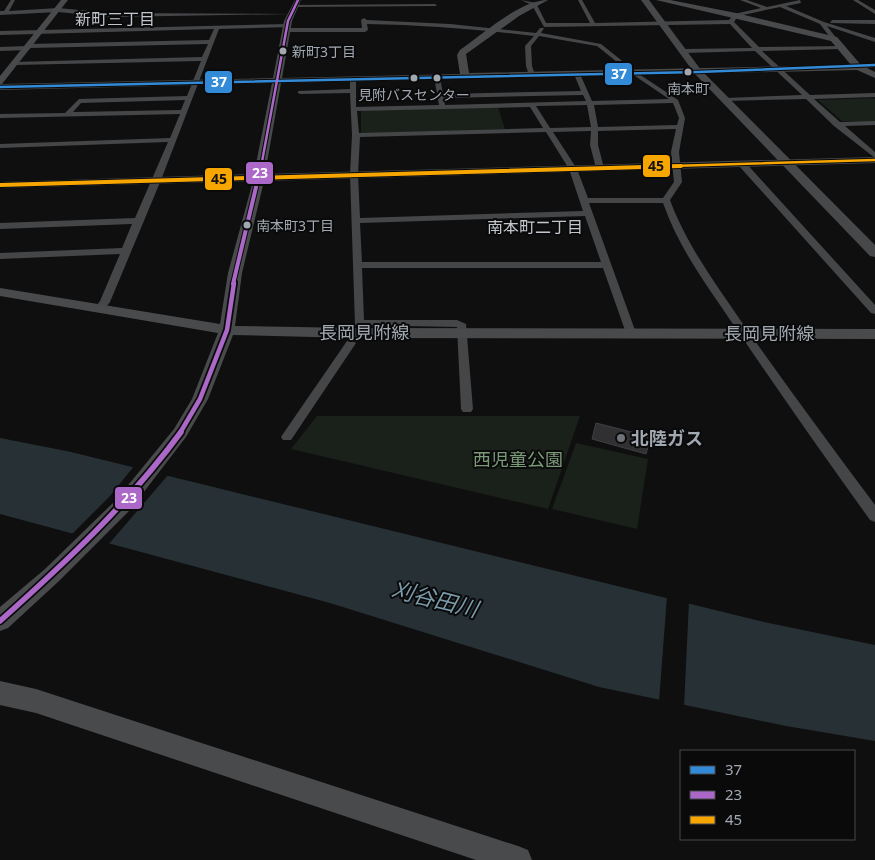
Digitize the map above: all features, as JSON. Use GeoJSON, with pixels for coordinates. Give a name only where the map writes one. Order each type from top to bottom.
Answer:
{"type":"FeatureCollection","features":[{"type":"Feature","properties":{"kind":"main road"},"geometry":{"type":"LineString","coordinates":[[645,0],[698,72],[875,253]]}},
{"type":"Feature","properties":{"kind":"street"},"geometry":{"type":"LineString","coordinates":[[2,13],[14,0]]}},
{"type":"Feature","properties":{"kind":"street"},"geometry":{"type":"LineString","coordinates":[[0,82],[65,0]]}},
{"type":"Feature","properties":{"kind":"street"},"geometry":{"type":"LineString","coordinates":[[523,0],[534,4],[544,25]]}},
{"type":"Feature","properties":{"kind":"street"},"geometry":{"type":"LineString","coordinates":[[465,77],[461,55],[493,28],[534,4],[545,0]]}},
{"type":"Feature","properties":{"kind":"street"},"geometry":{"type":"LineString","coordinates":[[580,0],[594,24]]}},
{"type":"Feature","properties":{"kind":"street"},"geometry":{"type":"LineString","coordinates":[[659,0],[736,15],[834,39]]}},
{"type":"Feature","properties":{"kind":"street"},"geometry":{"type":"LineString","coordinates":[[742,0],[765,8]]}},
{"type":"Feature","properties":{"kind":"street"},"geometry":{"type":"LineString","coordinates":[[731,22],[736,15],[799,2],[797,0]]}},
{"type":"Feature","properties":{"kind":"street"},"geometry":{"type":"LineString","coordinates":[[855,0],[873,10]]}},
{"type":"Feature","properties":{"kind":"street"},"geometry":{"type":"LineString","coordinates":[[2,13],[58,10],[110,15],[184,13],[363,3],[435,2],[431,23]]}},
{"type":"Feature","properties":{"kind":"street"},"geometry":{"type":"LineString","coordinates":[[0,33],[217,28],[365,30],[363,3]]}},
{"type":"Feature","properties":{"kind":"street"},"geometry":{"type":"LineString","coordinates":[[781,6],[875,40]]}},
{"type":"Feature","properties":{"kind":"street"},"geometry":{"type":"LineString","coordinates":[[0,621],[52,575],[123,505],[176,437],[200,399],[227,330],[235,274],[259,178],[287,28],[294,7]]}},
{"type":"Feature","properties":{"kind":"street"},"geometry":{"type":"LineString","coordinates":[[174,29],[184,13]]}},
{"type":"Feature","properties":{"kind":"street"},"geometry":{"type":"LineString","coordinates":[[364,22],[431,23],[493,28],[540,33],[599,45],[634,73],[676,102],[682,118],[675,152],[678,182],[666,200]]}},
{"type":"Feature","properties":{"kind":"street"},"geometry":{"type":"LineString","coordinates":[[544,25],[731,22],[806,97],[875,156]]}},
{"type":"Feature","properties":{"kind":"street"},"geometry":{"type":"LineString","coordinates":[[822,22],[875,22]]}},
{"type":"Feature","properties":{"kind":"street"},"geometry":{"type":"LineString","coordinates":[[822,22],[858,67],[875,76]]}},
{"type":"Feature","properties":{"kind":"street"},"geometry":{"type":"LineString","coordinates":[[532,75],[529,66],[528,46],[540,33],[544,25]]}},
{"type":"Feature","properties":{"kind":"street"},"geometry":{"type":"LineString","coordinates":[[99,309],[105,302],[157,180],[217,28]]}},
{"type":"Feature","properties":{"kind":"street"},"geometry":{"type":"LineString","coordinates":[[74,45],[87,30]]}},
{"type":"Feature","properties":{"kind":"street"},"geometry":{"type":"LineString","coordinates":[[0,49],[74,45],[212,42]]}},
{"type":"Feature","properties":{"kind":"street"},"geometry":{"type":"LineString","coordinates":[[684,51],[841,47]]}},
{"type":"Feature","properties":{"kind":"street"},"geometry":{"type":"LineString","coordinates":[[15,63],[205,59]]}},
{"type":"Feature","properties":{"kind":"street"},"geometry":{"type":"LineString","coordinates":[[0,86],[698,72],[875,65]]}},
{"type":"Feature","properties":{"kind":"street"},"geometry":{"type":"LineString","coordinates":[[577,74],[590,103],[595,129],[594,145],[600,168]]}},
{"type":"Feature","properties":{"kind":"street"},"geometry":{"type":"LineString","coordinates":[[436,77],[442,107]]}},
{"type":"Feature","properties":{"kind":"street"},"geometry":{"type":"LineString","coordinates":[[353,79],[353,109],[356,136],[354,174],[359,323],[457,323],[462,326],[467,409]]}},
{"type":"Feature","properties":{"kind":"street"},"geometry":{"type":"LineString","coordinates":[[300,92],[353,91]]}},
{"type":"Feature","properties":{"kind":"street"},"geometry":{"type":"LineString","coordinates":[[440,96],[585,93]]}},
{"type":"Feature","properties":{"kind":"street"},"geometry":{"type":"LineString","coordinates":[[726,100],[875,95]]}},
{"type":"Feature","properties":{"kind":"street"},"geometry":{"type":"LineString","coordinates":[[67,115],[78,101],[189,98]]}},
{"type":"Feature","properties":{"kind":"street"},"geometry":{"type":"LineString","coordinates":[[353,109],[676,102]]}},
{"type":"Feature","properties":{"kind":"street"},"geometry":{"type":"LineString","coordinates":[[532,105],[573,169],[631,333]]}},
{"type":"Feature","properties":{"kind":"street"},"geometry":{"type":"LineString","coordinates":[[0,116],[184,112]]}},
{"type":"Feature","properties":{"kind":"street"},"geometry":{"type":"LineString","coordinates":[[837,124],[875,123]]}},
{"type":"Feature","properties":{"kind":"street"},"geometry":{"type":"LineString","coordinates":[[356,136],[681,127]]}},
{"type":"Feature","properties":{"kind":"street"},"geometry":{"type":"LineString","coordinates":[[0,146],[173,140]]}},
{"type":"Feature","properties":{"kind":"street"},"geometry":{"type":"LineString","coordinates":[[0,185],[875,160]]}},
{"type":"Feature","properties":{"kind":"street"},"geometry":{"type":"LineString","coordinates":[[742,164],[875,311]]}},
{"type":"Feature","properties":{"kind":"street"},"geometry":{"type":"LineString","coordinates":[[585,201],[666,200]]}},
{"type":"Feature","properties":{"kind":"street"},"geometry":{"type":"LineString","coordinates":[[666,200],[672,220],[689,252],[774,378],[875,516]]}},
{"type":"Feature","properties":{"kind":"street"},"geometry":{"type":"LineString","coordinates":[[356,221],[590,213]]}},
{"type":"Feature","properties":{"kind":"street"},"geometry":{"type":"LineString","coordinates":[[0,226],[138,221]]}},
{"type":"Feature","properties":{"kind":"street"},"geometry":{"type":"LineString","coordinates":[[0,256],[126,251]]}},
{"type":"Feature","properties":{"kind":"street"},"geometry":{"type":"LineString","coordinates":[[358,265],[606,264]]}},
{"type":"Feature","properties":{"kind":"street","name":"長岡見附線"},"geometry":{"type":"LineString","coordinates":[[0,292],[227,330],[875,334]]}},
{"type":"Feature","properties":{"kind":"street"},"geometry":{"type":"LineString","coordinates":[[287,437],[351,343]]}},
{"type":"Feature","properties":{"kind":"street"},"geometry":{"type":"LineString","coordinates":[[0,693],[46,704],[518,860]]}},
{"type":"Feature","properties":{"kind":"green space"},"geometry":{"type":"Polygon","coordinates":[[[875,99],[875,122],[842,121],[818,100],[875,99]]]}},
{"type":"Feature","properties":{"kind":"green space"},"geometry":{"type":"Polygon","coordinates":[[[498,107],[505,129],[361,134],[361,110],[498,107]]]}},
{"type":"Feature","properties":{"kind":"green space","name":"西児童公園"},"geometry":{"type":"Polygon","coordinates":[[[317,416],[580,416],[548,509],[291,449],[317,416]]]}},
{"type":"Feature","properties":{"kind":"green space"},"geometry":{"type":"Polygon","coordinates":[[[576,443],[648,459],[637,529],[552,509],[576,443]]]}},
{"type":"Feature","properties":{"kind":"water","name":"刈谷田川"},"geometry":{"type":"Polygon","coordinates":[[[0,438],[71,452],[764,622],[875,645],[875,741],[786,726],[599,687],[330,603],[0,514],[0,438]]]}},
{"type":"Feature","properties":{"kind":"pier"},"geometry":{"type":"Polygon","coordinates":[[[135,465],[169,474],[108,545],[71,535],[110,496],[135,465]]]}},
{"type":"Feature","properties":{"kind":"pier"},"geometry":{"type":"Polygon","coordinates":[[[667,596],[689,601],[684,707],[659,702],[667,596]]]}},
{"type":"Feature","properties":{"kind":"building","name":"北陸ガス"},"geometry":{"type":"Polygon","coordinates":[[[596,423],[651,437],[646,454],[592,439],[596,423]]]}},
{"type":"Feature","properties":{"kind":"transit line","name":"23"},"geometry":{"type":"LineString","coordinates":[[0,621],[52,575],[123,505],[180,433],[200,399],[227,330],[235,273],[259,178],[288,21],[298,0]]}},
{"type":"Feature","properties":{"kind":"transit line","name":"37"},"geometry":{"type":"LineString","coordinates":[[0,87],[698,72],[875,65]]}},
{"type":"Feature","properties":{"kind":"transit line","name":"45"},"geometry":{"type":"LineString","coordinates":[[0,185],[875,160]]}},
{"type":"Feature","properties":{"kind":"place","name":"新町3丁目"},"geometry":{"type":"Point","coordinates":[283,51]}},
{"type":"Feature","properties":{"kind":"place","name":"南本町"},"geometry":{"type":"Point","coordinates":[688,72]}},
{"type":"Feature","properties":{"kind":"place","name":"見附バスセンター"},"geometry":{"type":"Point","coordinates":[414,78]}},
{"type":"Feature","properties":{"kind":"place","name":"南本町3丁目"},"geometry":{"type":"Point","coordinates":[247,225]}},
{"type":"Feature","properties":{"kind":"place","name":"北陸ガス"},"geometry":{"type":"Point","coordinates":[621,438]}},
{"type":"Feature","properties":{"kind":"district","name":"新町三丁目"},"geometry":{"type":"Point","coordinates":[115,19]}},
{"type":"Feature","properties":{"kind":"district","name":"南本町二丁目"},"geometry":{"type":"Point","coordinates":[535,227]}}]}
